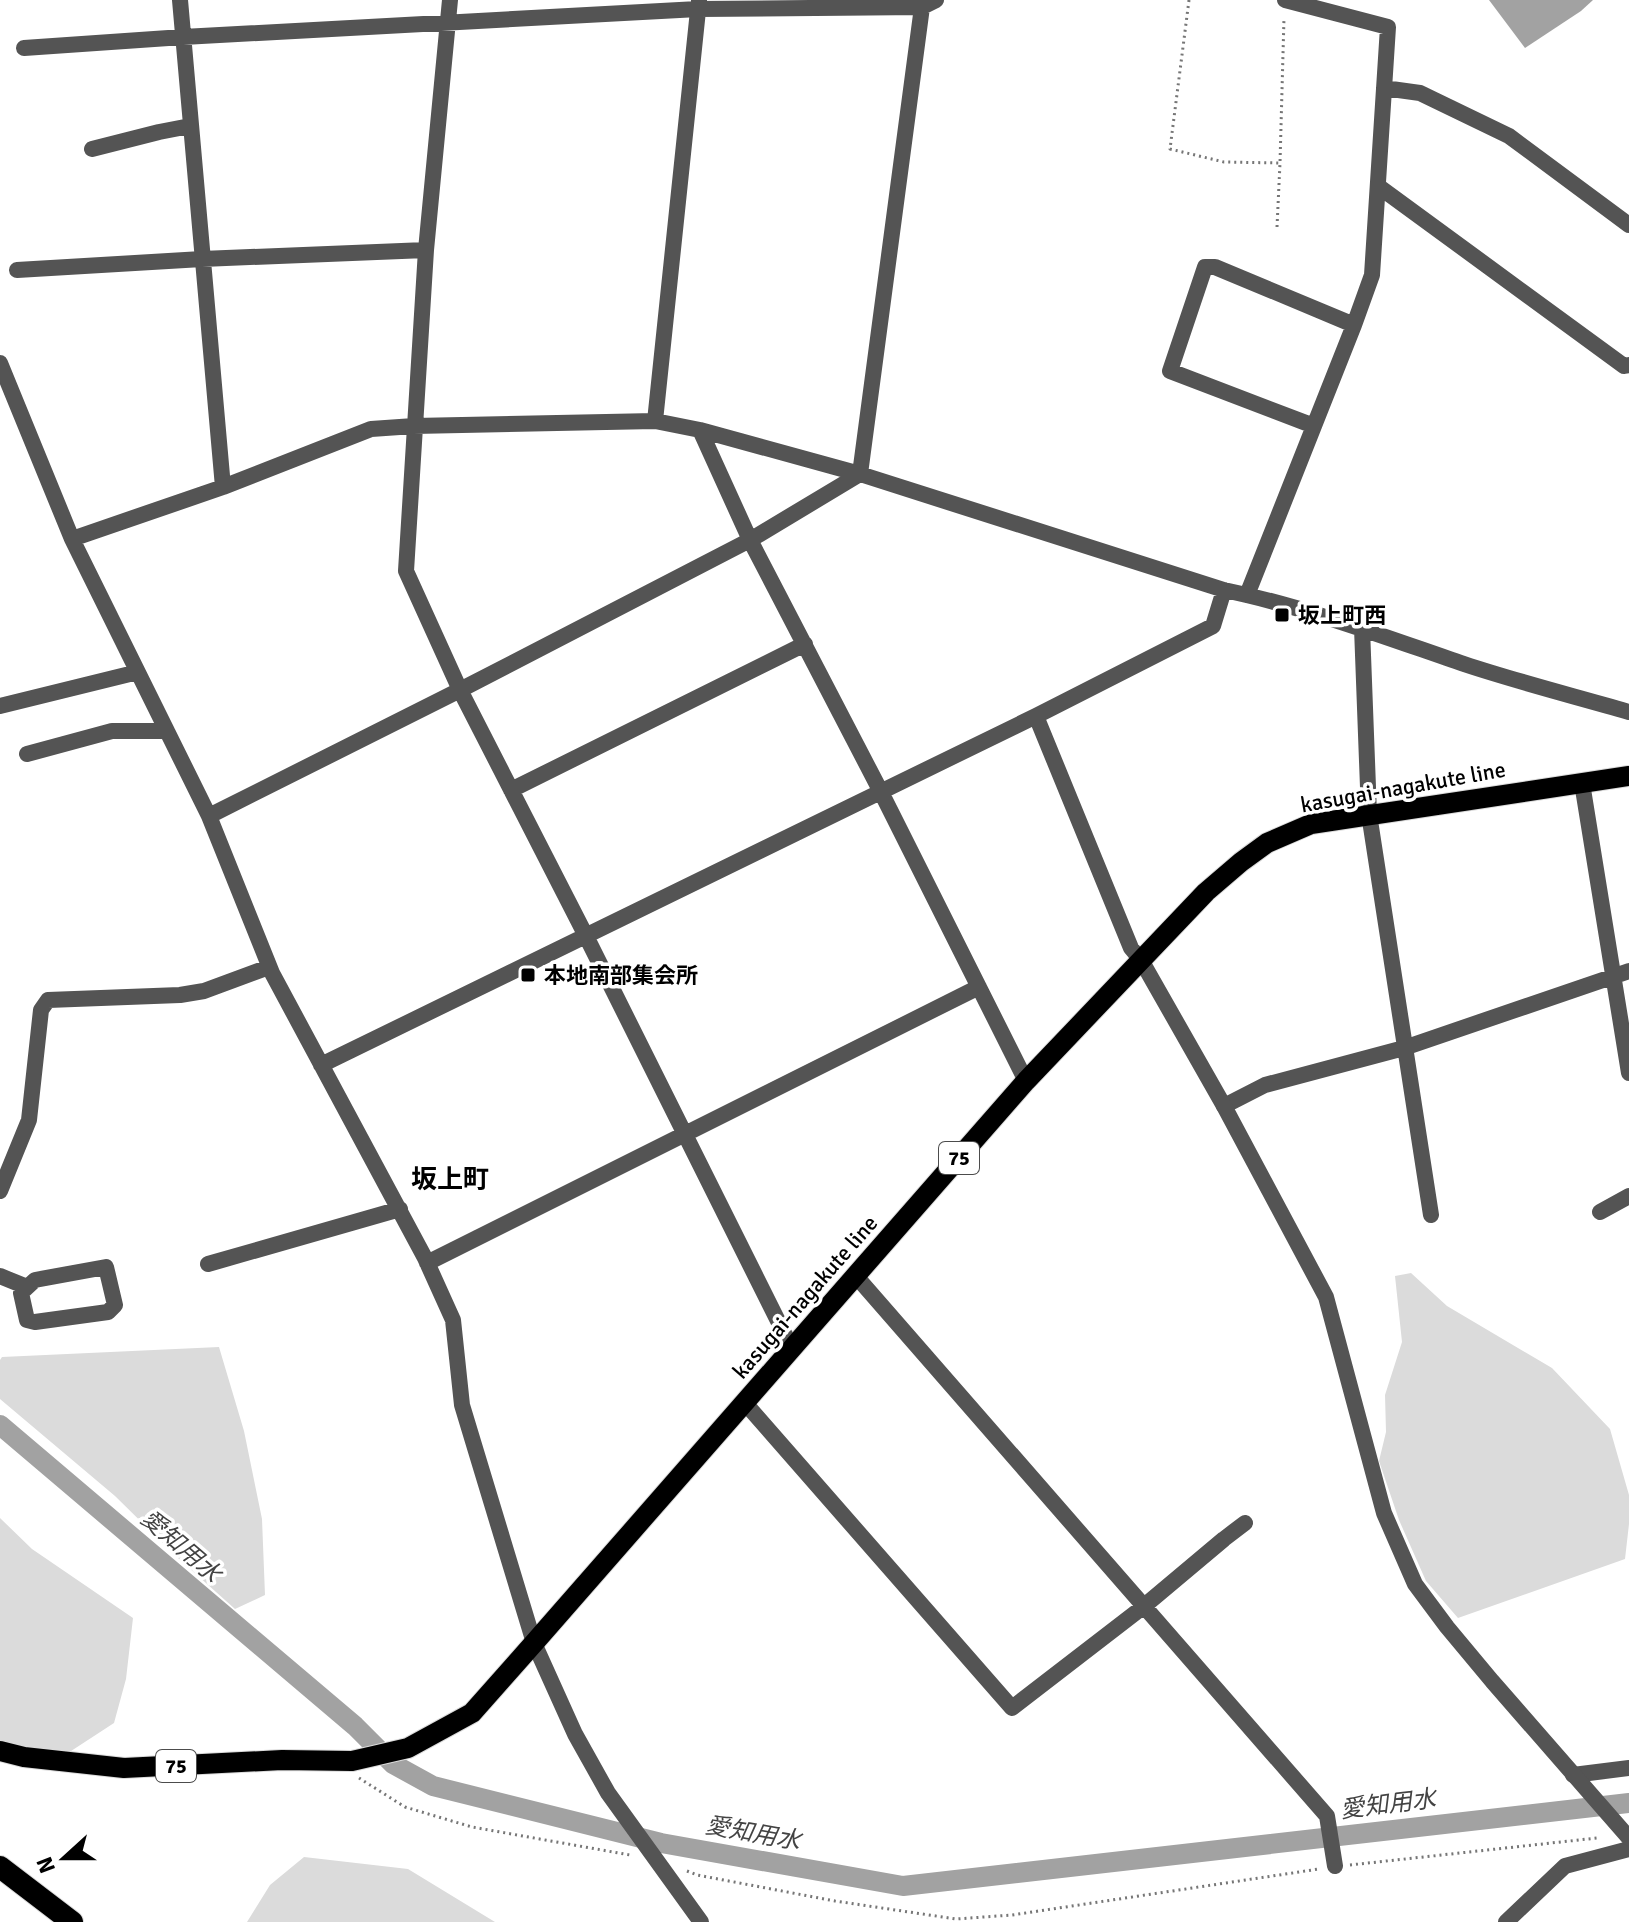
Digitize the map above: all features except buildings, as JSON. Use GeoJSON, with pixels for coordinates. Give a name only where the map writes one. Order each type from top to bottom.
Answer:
{"type":"FeatureCollection","features":[{"type":"Feature","properties":{"kind":"highway"},"geometry":{"type":"LineString","coordinates":[[0,1867],[72,1922]]}},
{"type":"Feature","properties":{"kind":"main road","name":"kasugai-nagakute line"},"geometry":{"type":"LineString","coordinates":[[0,1751],[47,1761],[124,1768],[282,1760],[342,1761],[408,1748],[472,1713],[1026,1081],[1206,892],[1241,862],[1267,843],[1311,824],[1629,776]]}},
{"type":"Feature","properties":{"kind":"street"},"geometry":{"type":"LineString","coordinates":[[180,0],[223,487]]}},
{"type":"Feature","properties":{"kind":"street"},"geometry":{"type":"LineString","coordinates":[[450,0],[426,250],[406,571],[460,690],[792,1349]]}},
{"type":"Feature","properties":{"kind":"street"},"geometry":{"type":"LineString","coordinates":[[24,48],[446,24],[698,5],[929,4],[860,474]]}},
{"type":"Feature","properties":{"kind":"street"},"geometry":{"type":"LineString","coordinates":[[655,421],[698,5]]}},
{"type":"Feature","properties":{"kind":"street"},"geometry":{"type":"LineString","coordinates":[[1247,595],[1372,275],[1378,186],[1388,27],[1284,7]]}},
{"type":"Feature","properties":{"kind":"street"},"geometry":{"type":"LineString","coordinates":[[1384,88],[1420,93],[1509,136],[1629,225]]}},
{"type":"Feature","properties":{"kind":"street"},"geometry":{"type":"LineString","coordinates":[[92,149],[190,126]]}},
{"type":"Feature","properties":{"kind":"street"},"geometry":{"type":"LineString","coordinates":[[1378,186],[1624,366],[1629,365]]}},
{"type":"Feature","properties":{"kind":"street"},"geometry":{"type":"LineString","coordinates":[[17,270],[426,250]]}},
{"type":"Feature","properties":{"kind":"street"},"geometry":{"type":"LineString","coordinates":[[1314,426],[1170,371],[1205,267],[1215,267],[1354,325]]}},
{"type":"Feature","properties":{"kind":"street"},"geometry":{"type":"LineString","coordinates":[[0,363],[72,539],[209,816],[269,967],[400,1209],[453,1320],[462,1405],[534,1643],[575,1734],[608,1793],[701,1922]]}},
{"type":"Feature","properties":{"kind":"street"},"geometry":{"type":"LineString","coordinates":[[72,539],[223,487],[371,429],[655,421],[700,430],[860,474],[1224,590],[1362,628],[1466,665],[1629,712]]}},
{"type":"Feature","properties":{"kind":"street"},"geometry":{"type":"LineString","coordinates":[[700,430],[750,540],[1026,1081]]}},
{"type":"Feature","properties":{"kind":"street"},"geometry":{"type":"LineString","coordinates":[[209,816],[750,540],[860,474]]}},
{"type":"Feature","properties":{"kind":"street"},"geometry":{"type":"LineString","coordinates":[[321,1065],[1036,716],[1213,626],[1224,590]]}},
{"type":"Feature","properties":{"kind":"street"},"geometry":{"type":"LineString","coordinates":[[1362,628],[1369,814],[1431,1215]]}},
{"type":"Feature","properties":{"kind":"street"},"geometry":{"type":"LineString","coordinates":[[511,790],[805,644]]}},
{"type":"Feature","properties":{"kind":"street"},"geometry":{"type":"LineString","coordinates":[[0,706],[138,672]]}},
{"type":"Feature","properties":{"kind":"street"},"geometry":{"type":"LineString","coordinates":[[1036,716],[1131,948],[1141,960],[1224,1106],[1326,1297],[1384,1513],[1415,1584],[1447,1627],[1625,1837],[1565,1866],[1506,1922]]}},
{"type":"Feature","properties":{"kind":"street"},"geometry":{"type":"LineString","coordinates":[[27,754],[112,731],[167,731]]}},
{"type":"Feature","properties":{"kind":"street"},"geometry":{"type":"LineString","coordinates":[[1582,783],[1621,974],[1629,1073]]}},
{"type":"Feature","properties":{"kind":"street"},"geometry":{"type":"LineString","coordinates":[[0,1191],[29,1120],[41,1010],[48,1000],[180,995],[204,991],[269,967]]}},
{"type":"Feature","properties":{"kind":"street"},"geometry":{"type":"LineString","coordinates":[[1224,1106],[1265,1085],[1404,1048],[1621,974]]}},
{"type":"Feature","properties":{"kind":"street"},"geometry":{"type":"LineString","coordinates":[[427,1263],[979,987]]}},
{"type":"Feature","properties":{"kind":"street"},"geometry":{"type":"LineString","coordinates":[[1600,1212],[1629,1196]]}},
{"type":"Feature","properties":{"kind":"street"},"geometry":{"type":"LineString","coordinates":[[208,1264],[400,1209]]}},
{"type":"Feature","properties":{"kind":"street"},"geometry":{"type":"LineString","coordinates":[[106,1267],[115,1305],[108,1312],[35,1322],[27,1320],[21,1293],[27,1287],[35,1280],[106,1267]]}},
{"type":"Feature","properties":{"kind":"street"},"geometry":{"type":"LineString","coordinates":[[855,1275],[1327,1816],[1335,1866]]}},
{"type":"Feature","properties":{"kind":"street"},"geometry":{"type":"LineString","coordinates":[[0,1276],[27,1287]]}},
{"type":"Feature","properties":{"kind":"street"},"geometry":{"type":"LineString","coordinates":[[745,1403],[1012,1708],[1245,1523]]}},
{"type":"Feature","properties":{"kind":"street"},"geometry":{"type":"LineString","coordinates":[[1578,1781],[1629,1768]]}},
{"type":"Feature","properties":{"kind":"path"},"geometry":{"type":"LineString","coordinates":[[1189,0],[1170,149],[1224,162],[1280,163]]}},
{"type":"Feature","properties":{"kind":"path"},"geometry":{"type":"LineString","coordinates":[[1277,227],[1284,7]]}},
{"type":"Feature","properties":{"kind":"path"},"geometry":{"type":"LineString","coordinates":[[342,1761],[405,1807],[472,1827],[653,1855],[697,1875],[835,1901],[956,1919],[1012,1915],[1335,1866],[1625,1837]]}},
{"type":"Feature","properties":{"kind":"shaded area"},"geometry":{"type":"Polygon","coordinates":[[[1489,0],[1593,0],[1525,48],[1489,0]]]}},
{"type":"Feature","properties":{"kind":"shaded area"},"geometry":{"type":"Polygon","coordinates":[[[1411,1273],[1447,1306],[1552,1368],[1610,1429],[1629,1495],[1625,1559],[1458,1618],[1426,1581],[1399,1520],[1379,1461],[1386,1432],[1385,1395],[1402,1342],[1395,1276],[1411,1273]]]}},
{"type":"Feature","properties":{"kind":"shaded area"},"geometry":{"type":"Polygon","coordinates":[[[219,1347],[244,1431],[262,1519],[265,1595],[235,1609],[115,1496],[0,1399],[2,1357],[219,1347]]]}},
{"type":"Feature","properties":{"kind":"shaded area"},"geometry":{"type":"Polygon","coordinates":[[[0,1518],[32,1549],[133,1618],[126,1679],[114,1723],[68,1753],[0,1754],[0,1518]]]}},
{"type":"Feature","properties":{"kind":"shaded area"},"geometry":{"type":"Polygon","coordinates":[[[304,1857],[408,1869],[495,1922],[247,1922],[270,1885],[304,1857]]]}},
{"type":"Feature","properties":{"kind":"waterway","name":"愛知用水"},"geometry":{"type":"LineString","coordinates":[[0,1425],[355,1726],[393,1764],[433,1786],[661,1843],[903,1886],[1629,1803]]}},
{"type":"Feature","properties":{"kind":"place","name":"坂上町西"},"geometry":{"type":"Point","coordinates":[1282,615]}},
{"type":"Feature","properties":{"kind":"place","name":"本地南部集会所"},"geometry":{"type":"Point","coordinates":[528,975]}},
{"type":"Feature","properties":{"kind":"district","name":"坂上町"},"geometry":{"type":"Point","coordinates":[450,1180]}}]}
